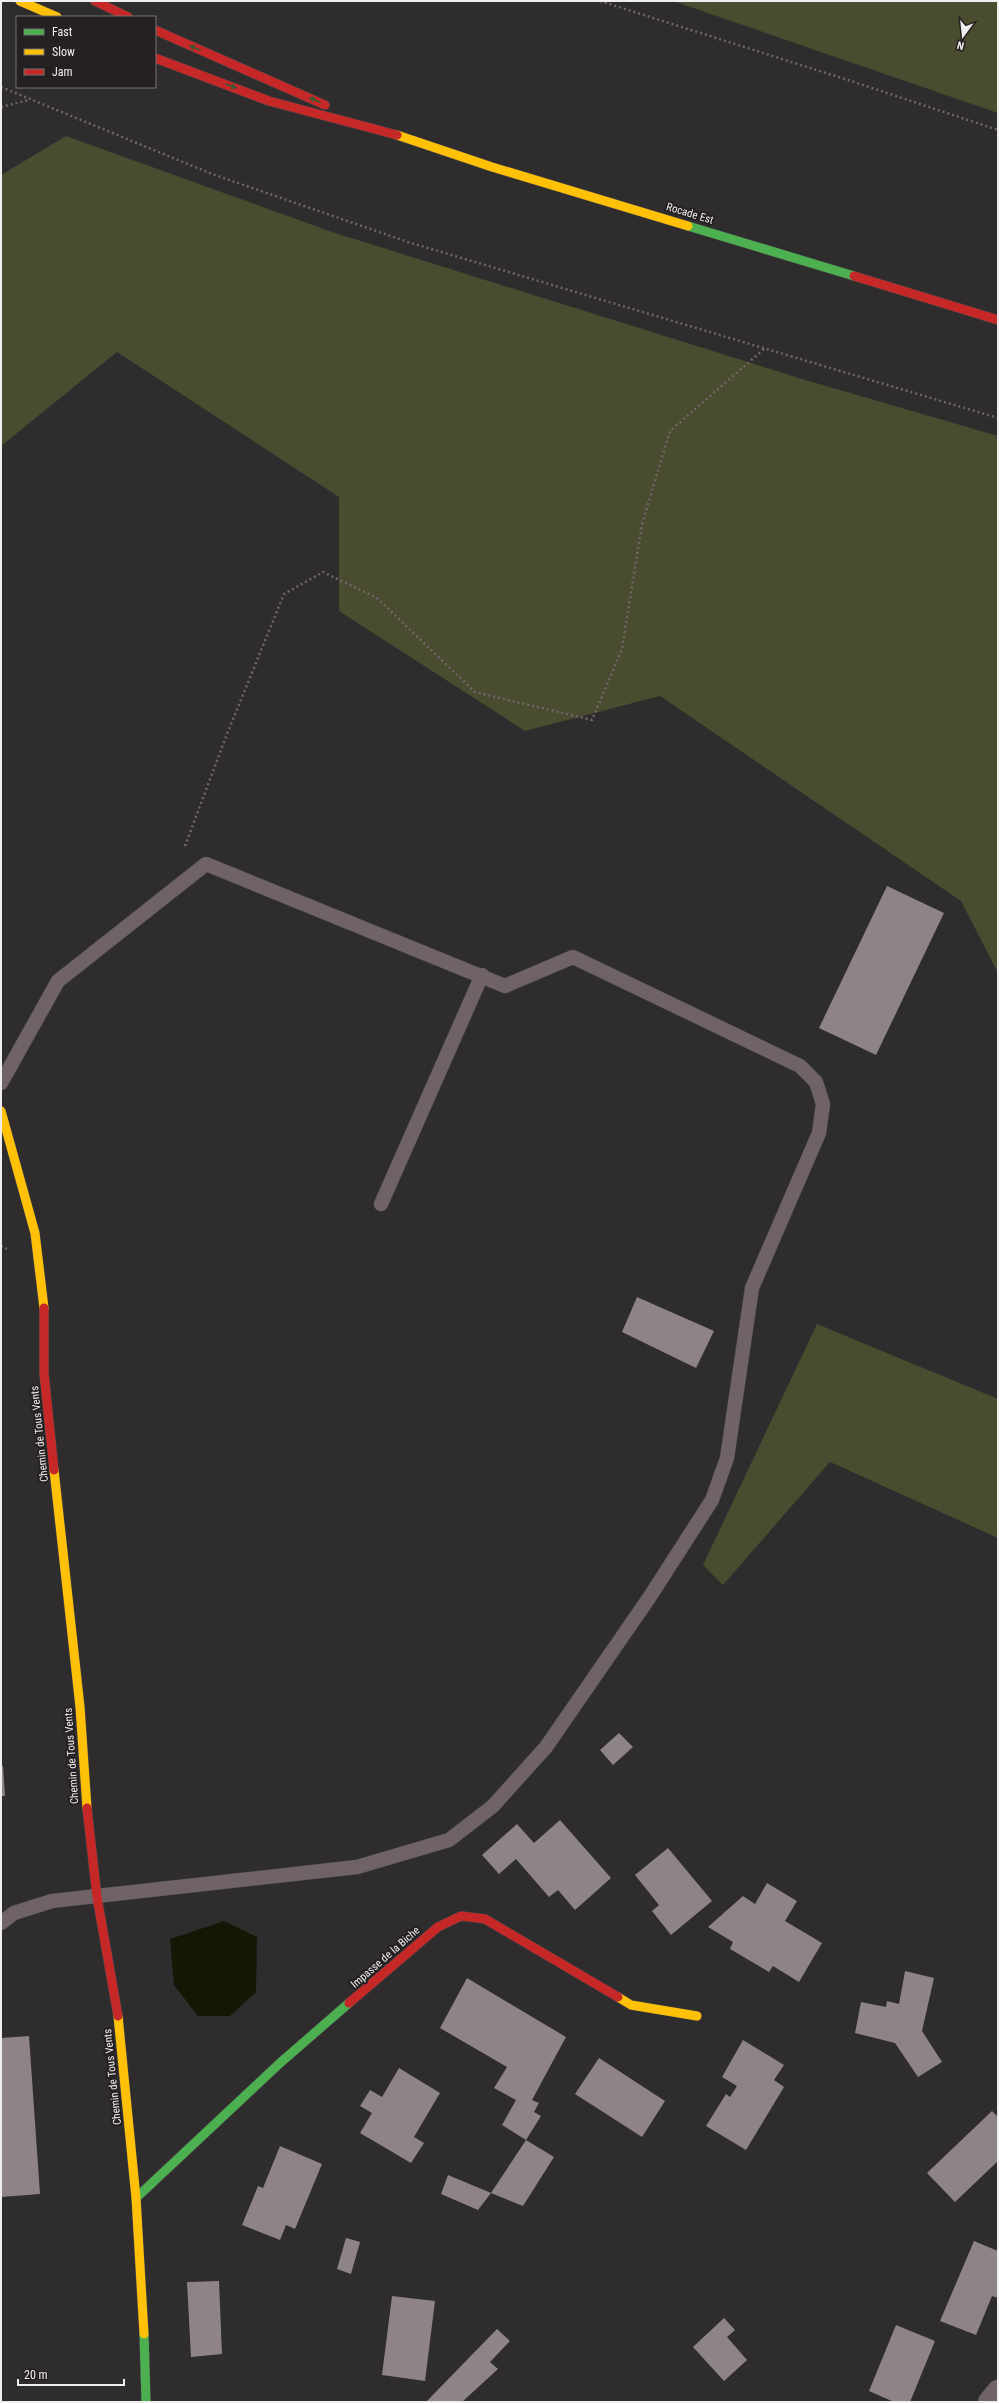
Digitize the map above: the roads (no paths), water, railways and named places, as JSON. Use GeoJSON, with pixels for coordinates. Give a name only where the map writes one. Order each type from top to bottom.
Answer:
{"type":"FeatureCollection","features":[{"type":"Feature","properties":{"kind":"street"},"geometry":{"type":"LineString","coordinates":[[20,1],[55,16]]}},
{"type":"Feature","properties":{"kind":"street"},"geometry":{"type":"LineString","coordinates":[[96,1],[126,16]]}},
{"type":"Feature","properties":{"kind":"street"},"geometry":{"type":"LineString","coordinates":[[156,30],[276,82],[375,128]]}},
{"type":"Feature","properties":{"kind":"street"},"geometry":{"type":"LineString","coordinates":[[156,58],[269,101],[375,128]]}},
{"type":"Feature","properties":{"kind":"street","name":"Rocade Est"},"geometry":{"type":"LineString","coordinates":[[375,128],[492,167],[998,320]]}},
{"type":"Feature","properties":{"kind":"street","name":"Chemin de Tous Vents"},"geometry":{"type":"LineString","coordinates":[[1,1111],[35,1233],[44,1300],[44,1373],[97,1897],[120,2030],[136,2198],[143,2306],[146,2402]]}},
{"type":"Feature","properties":{"kind":"street","name":"Impasse de la Biche"},"geometry":{"type":"LineString","coordinates":[[136,2198],[280,2063],[438,1927],[461,1916],[485,1919],[631,2005],[697,2016]]}},
{"type":"Feature","properties":{"kind":"street"},"geometry":{"type":"LineString","coordinates":[[989,2402],[998,2391]]}},
{"type":"Feature","properties":{"kind":"lane"},"geometry":{"type":"LineString","coordinates":[[1,1083],[58,981],[206,864],[482,975],[505,986],[572,957],[800,1066],[816,1082],[823,1104],[820,1133],[752,1288],[727,1458],[712,1500],[649,1598],[546,1747],[493,1806],[449,1840],[358,1867],[52,1902],[14,1913],[1,1923]]}},
{"type":"Feature","properties":{"kind":"lane"},"geometry":{"type":"LineString","coordinates":[[381,1204],[482,975]]}}]}
